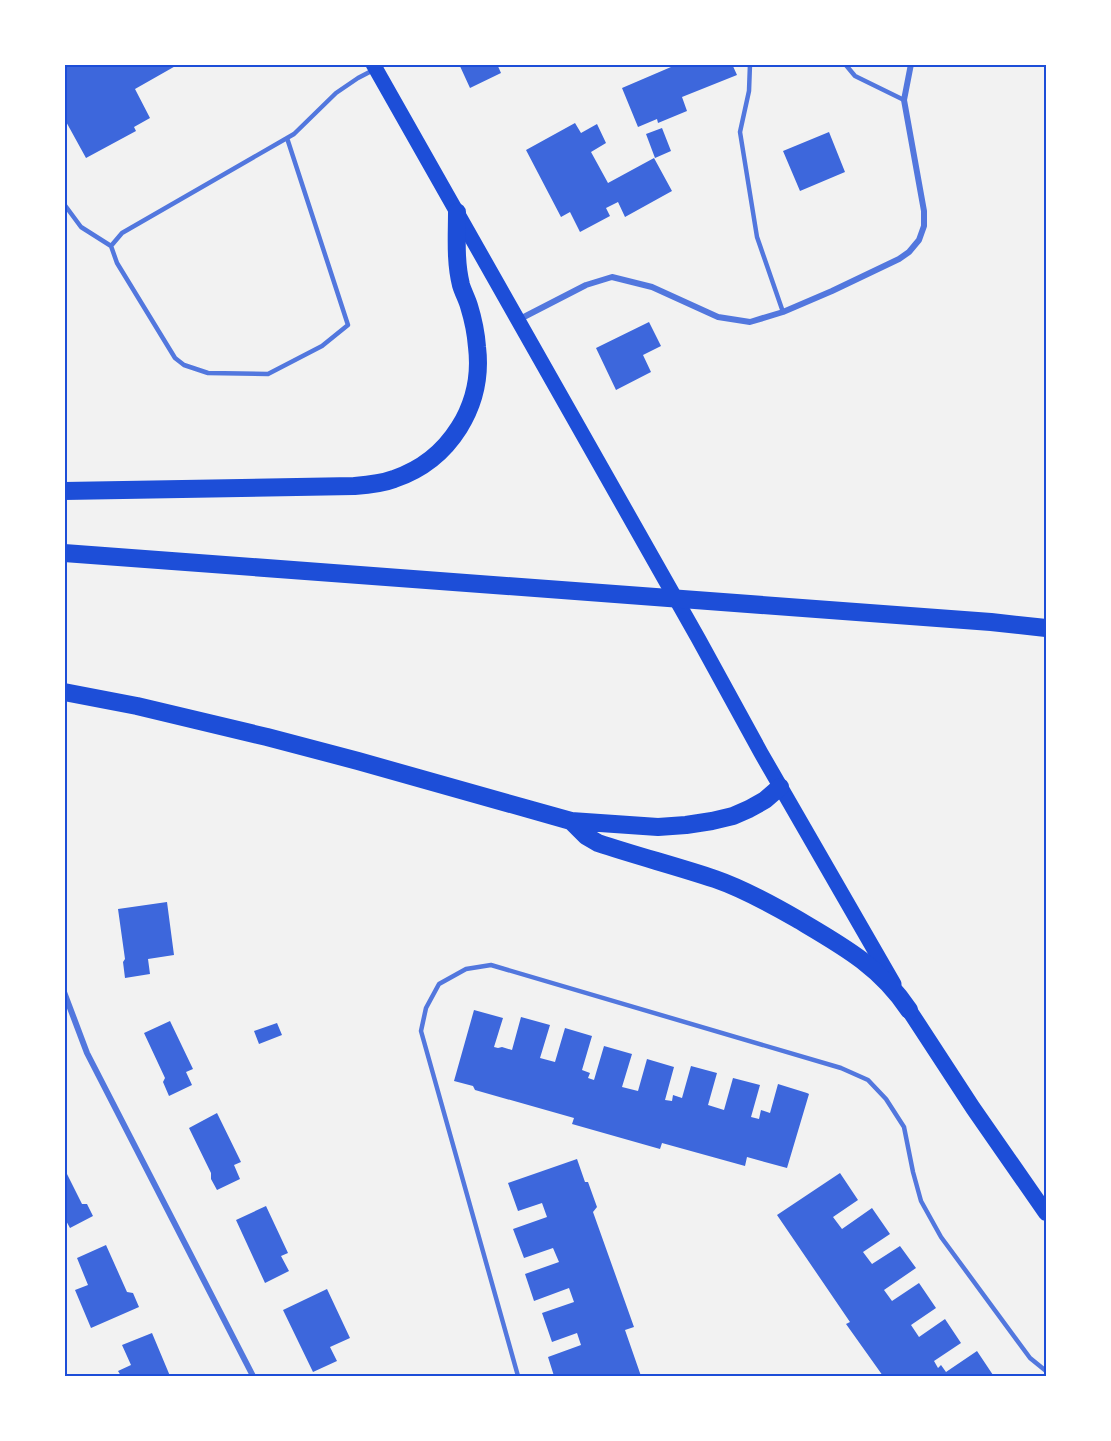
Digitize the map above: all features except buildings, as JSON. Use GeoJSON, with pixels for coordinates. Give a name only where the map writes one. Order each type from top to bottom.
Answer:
{"type":"FeatureCollection","features":[{"type":"Feature","properties":{"kind":"highway"},"geometry":{"type":"LineString","coordinates":[[64,491],[354,486],[393,479],[421,466],[445,446],[455,434],[470,408],[477,382],[478,356],[475,332],[459,271],[457,212]]}},
{"type":"Feature","properties":{"kind":"highway"},"geometry":{"type":"LineString","coordinates":[[64,553],[1047,628]]}},
{"type":"Feature","properties":{"kind":"highway"},"geometry":{"type":"LineString","coordinates":[[64,692],[137,706],[267,737],[571,821],[658,826],[712,821],[749,809],[765,800],[780,787]]}},
{"type":"Feature","properties":{"kind":"highway"},"geometry":{"type":"LineString","coordinates":[[571,821],[586,836],[598,843],[718,880],[749,894],[837,942],[865,962],[890,984],[909,1010],[973,1108],[1047,1213]]}},
{"type":"Feature","properties":{"kind":"main road"},"geometry":{"type":"LineString","coordinates":[[378,66],[457,212],[780,787],[909,1010]]}},
{"type":"Feature","properties":{"kind":"street"},"geometry":{"type":"LineString","coordinates":[[518,320],[586,285],[612,277],[651,287],[718,317],[750,322],[783,312],[899,259],[909,252],[919,240],[924,226],[924,211],[904,100],[911,64]]}},
{"type":"Feature","properties":{"kind":"street"},"geometry":{"type":"LineString","coordinates":[[64,992],[87,1053],[253,1377]]}},
{"type":"Feature","properties":{"kind":"lane"},"geometry":{"type":"LineString","coordinates":[[750,64],[749,91],[740,132],[757,237],[783,312]]}},
{"type":"Feature","properties":{"kind":"lane"},"geometry":{"type":"LineString","coordinates":[[845,64],[855,76],[904,100]]}},
{"type":"Feature","properties":{"kind":"lane"},"geometry":{"type":"LineString","coordinates":[[111,246],[122,233],[294,134],[336,93],[378,66]]}},
{"type":"Feature","properties":{"kind":"lane"},"geometry":{"type":"LineString","coordinates":[[64,204],[81,227],[111,246],[117,263],[175,358],[184,365],[208,373],[267,374],[322,346],[348,325],[287,138]]}},
{"type":"Feature","properties":{"kind":"lane"},"geometry":{"type":"LineString","coordinates":[[518,1377],[421,1032],[426,1008],[439,984],[466,969],[491,965],[841,1068],[868,1080],[886,1099],[904,1127],[921,1201],[941,1238],[1030,1358],[1047,1371]]}}]}
